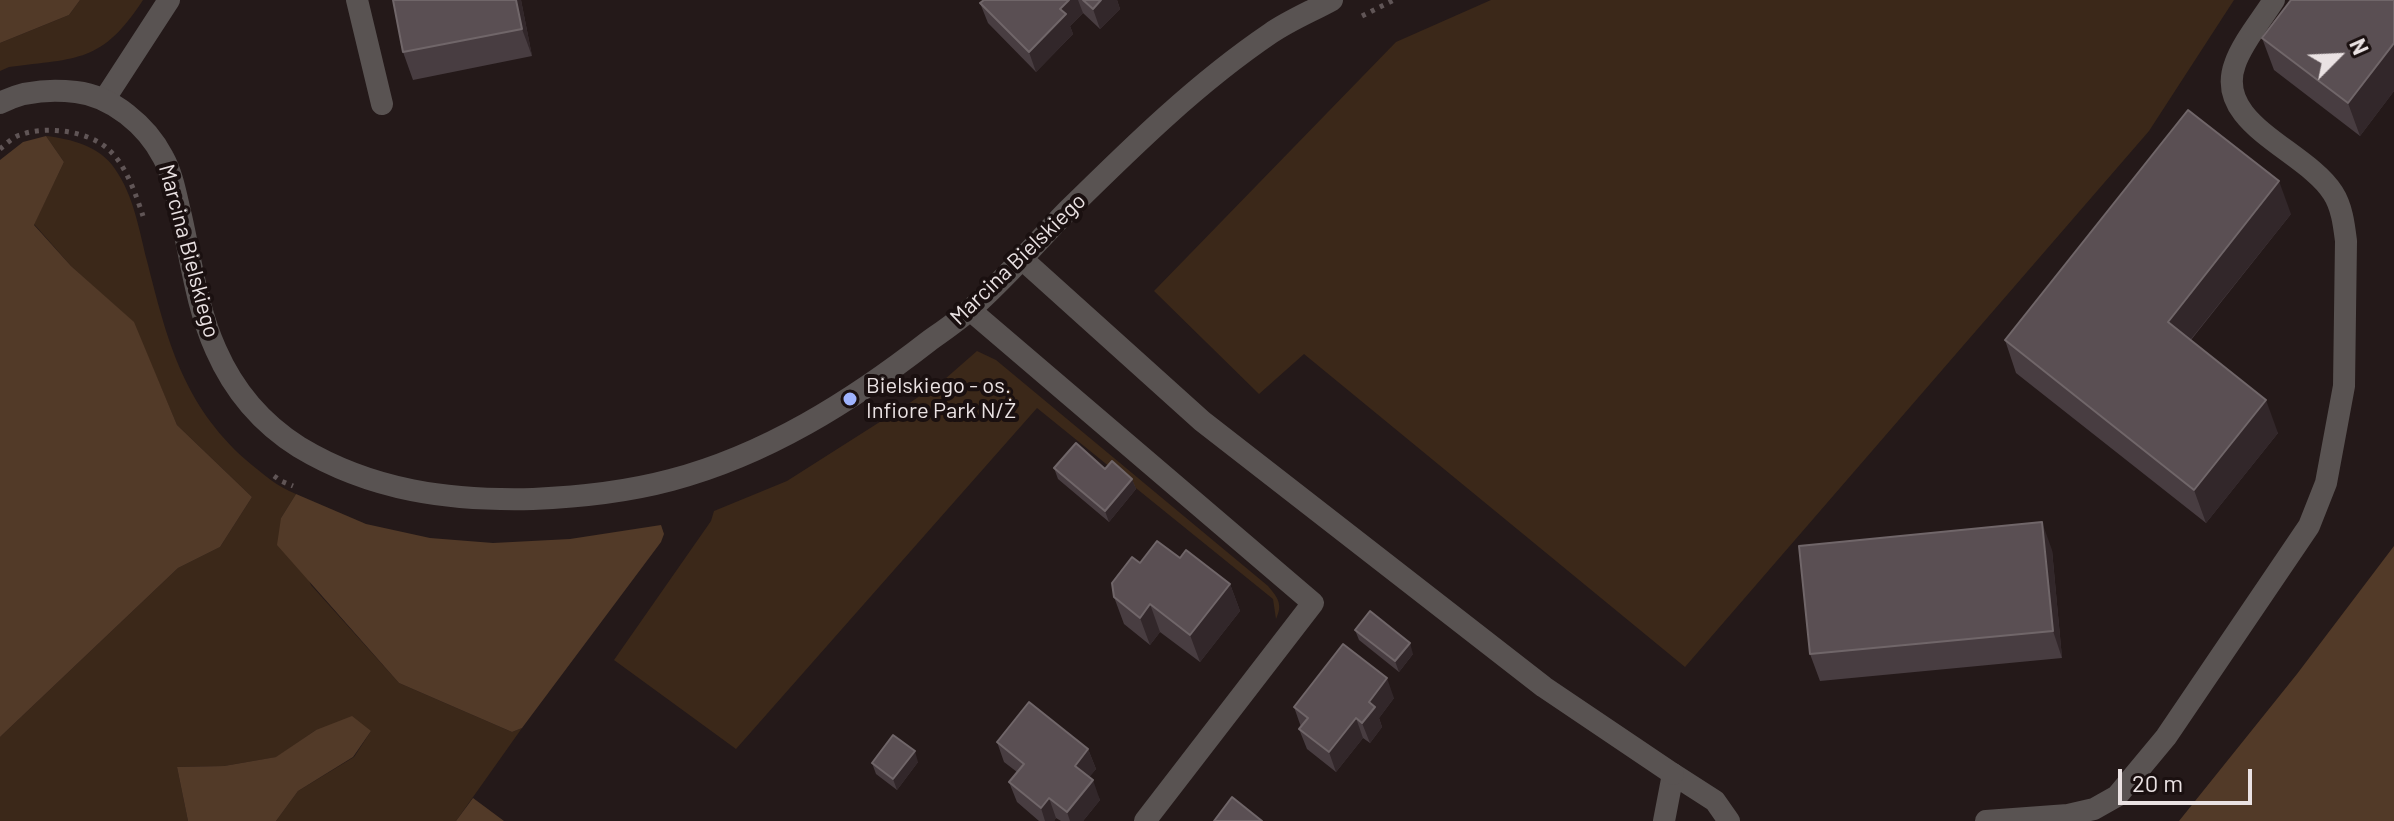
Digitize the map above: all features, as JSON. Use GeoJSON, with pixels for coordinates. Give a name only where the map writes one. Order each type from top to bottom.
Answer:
{"type":"FeatureCollection","features":[{"type":"Feature","properties":{"kind":"street"},"geometry":{"type":"LineString","coordinates":[[104,100],[169,0]]}},
{"type":"Feature","properties":{"kind":"street"},"geometry":{"type":"LineString","coordinates":[[357,0],[382,104]]}},
{"type":"Feature","properties":{"kind":"street","name":"Marcina Bielskiego"},"geometry":{"type":"LineString","coordinates":[[0,103],[37,92],[84,93],[104,100],[126,114],[146,133],[163,155],[173,182],[205,322],[230,377],[251,408],[277,432],[303,449],[368,479],[409,490],[450,498],[546,498],[606,493],[672,480],[740,456],[837,406],[912,355],[970,310],[1070,208],[1202,84],[1274,31],[1332,0]]}},
{"type":"Feature","properties":{"kind":"street"},"geometry":{"type":"LineString","coordinates":[[1986,821],[2068,815],[2094,809],[2117,796],[2166,737],[2309,526],[2326,483],[2344,386],[2346,241],[2343,217],[2334,194],[2319,176],[2242,114],[2232,98],[2230,81],[2235,61],[2274,0]]}},
{"type":"Feature","properties":{"kind":"street"},"geometry":{"type":"LineString","coordinates":[[1021,258],[1202,421],[1544,687],[1715,801],[1729,821]]}},
{"type":"Feature","properties":{"kind":"street"},"geometry":{"type":"LineString","coordinates":[[970,310],[1313,603],[1145,821]]}},
{"type":"Feature","properties":{"kind":"street"},"geometry":{"type":"LineString","coordinates":[[1664,821],[1673,774]]}},
{"type":"Feature","properties":{"kind":"path"},"geometry":{"type":"LineString","coordinates":[[0,149],[19,135],[52,129],[80,134],[109,149],[125,172],[145,227]]}},
{"type":"Feature","properties":{"kind":"path"},"geometry":{"type":"LineString","coordinates":[[269,471],[295,487]]}},
{"type":"Feature","properties":{"kind":"shaded area"},"geometry":{"type":"Polygon","coordinates":[[[0,0],[80,0],[69,15],[0,43],[0,0]]]}},
{"type":"Feature","properties":{"kind":"shaded area"},"geometry":{"type":"Polygon","coordinates":[[[80,0],[143,0],[128,21],[101,47],[71,58],[0,71],[0,43],[69,15],[80,0]]]}},
{"type":"Feature","properties":{"kind":"shaded area"},"geometry":{"type":"Polygon","coordinates":[[[1491,0],[2234,0],[2149,131],[1685,667],[1304,354],[1259,394],[1154,291],[1396,42],[1491,0]]]}},
{"type":"Feature","properties":{"kind":"shaded area"},"geometry":{"type":"Polygon","coordinates":[[[46,136],[93,149],[109,161],[122,179],[180,369],[192,393],[224,439],[264,475],[296,494],[281,518],[311,585],[399,683],[512,732],[522,728],[456,821],[276,821],[298,791],[354,757],[371,731],[316,730],[277,757],[224,766],[177,767],[188,821],[0,821],[0,737],[178,568],[220,547],[252,497],[177,425],[133,322],[71,266],[34,224],[64,162],[46,136]]]}},
{"type":"Feature","properties":{"kind":"shaded area"},"geometry":{"type":"Polygon","coordinates":[[[46,136],[64,162],[34,225],[71,266],[134,322],[177,425],[252,497],[220,547],[178,568],[0,737],[0,160],[23,142],[46,136]]]}},
{"type":"Feature","properties":{"kind":"shaded area"},"geometry":{"type":"Polygon","coordinates":[[[977,351],[996,360],[1268,586],[1278,601],[1276,619],[1273,599],[1037,408],[736,749],[614,660],[711,521],[714,511],[787,481],[945,379],[977,351]]]}},
{"type":"Feature","properties":{"kind":"shaded area"},"geometry":{"type":"Polygon","coordinates":[[[296,494],[366,524],[430,538],[493,543],[570,539],[661,525],[664,534],[522,728],[512,732],[399,683],[277,545],[281,518],[296,494]]]}},
{"type":"Feature","properties":{"kind":"shaded area"},"geometry":{"type":"Polygon","coordinates":[[[2394,546],[2394,821],[2179,821],[2297,674],[2394,546]]]}},
{"type":"Feature","properties":{"kind":"shaded area"},"geometry":{"type":"Polygon","coordinates":[[[352,716],[371,731],[353,757],[298,791],[276,821],[188,821],[177,767],[224,766],[276,757],[316,730],[352,716]]]}},
{"type":"Feature","properties":{"kind":"shaded area"},"geometry":{"type":"Polygon","coordinates":[[[473,798],[504,821],[456,821],[473,798]]]}},
{"type":"Feature","properties":{"kind":"building"},"geometry":{"type":"Polygon","coordinates":[[[393,0],[516,0],[522,29],[403,52],[393,0]]]}},
{"type":"Feature","properties":{"kind":"building"},"geometry":{"type":"Polygon","coordinates":[[[984,0],[1069,0],[1060,9],[1066,14],[1029,52],[980,3],[984,0]]]}},
{"type":"Feature","properties":{"kind":"building"},"geometry":{"type":"Polygon","coordinates":[[[1083,0],[1101,0],[1093,9],[1083,0]]]}},
{"type":"Feature","properties":{"kind":"building"},"geometry":{"type":"Polygon","coordinates":[[[2291,0],[2394,0],[2394,43],[2348,103],[2262,38],[2291,0]]]}},
{"type":"Feature","properties":{"kind":"building"},"geometry":{"type":"Polygon","coordinates":[[[2188,110],[2279,181],[2168,322],[2266,400],[2194,490],[2005,340],[2188,110]]]}},
{"type":"Feature","properties":{"kind":"building"},"geometry":{"type":"Polygon","coordinates":[[[1076,443],[1105,469],[1112,461],[1132,479],[1105,511],[1054,468],[1076,443]]]}},
{"type":"Feature","properties":{"kind":"building"},"geometry":{"type":"Polygon","coordinates":[[[2042,522],[2053,631],[1810,654],[1799,546],[2042,522]]]}},
{"type":"Feature","properties":{"kind":"building"},"geometry":{"type":"Polygon","coordinates":[[[1157,541],[1180,558],[1186,550],[1230,584],[1190,635],[1150,604],[1140,618],[1114,597],[1112,583],[1132,557],[1140,563],[1157,541]]]}},
{"type":"Feature","properties":{"kind":"building"},"geometry":{"type":"Polygon","coordinates":[[[1370,611],[1410,643],[1395,661],[1355,630],[1370,611]]]}},
{"type":"Feature","properties":{"kind":"building"},"geometry":{"type":"Polygon","coordinates":[[[1343,644],[1387,678],[1369,702],[1375,707],[1362,723],[1356,718],[1329,752],[1299,729],[1308,718],[1294,707],[1343,644]]]}},
{"type":"Feature","properties":{"kind":"building"},"geometry":{"type":"Polygon","coordinates":[[[1029,702],[1088,749],[1075,766],[1093,780],[1067,812],[1049,798],[1041,808],[1009,782],[1024,764],[997,742],[1029,702]]]}},
{"type":"Feature","properties":{"kind":"building"},"geometry":{"type":"Polygon","coordinates":[[[893,735],[915,751],[893,779],[872,763],[893,735]]]}},
{"type":"Feature","properties":{"kind":"building"},"geometry":{"type":"Polygon","coordinates":[[[1232,797],[1262,821],[1214,821],[1232,797]]]}},
{"type":"Feature","properties":{"kind":"place","name":"Bielskiego - os. Infiore Park N/Ż"},"geometry":{"type":"Point","coordinates":[850,399]}}]}
